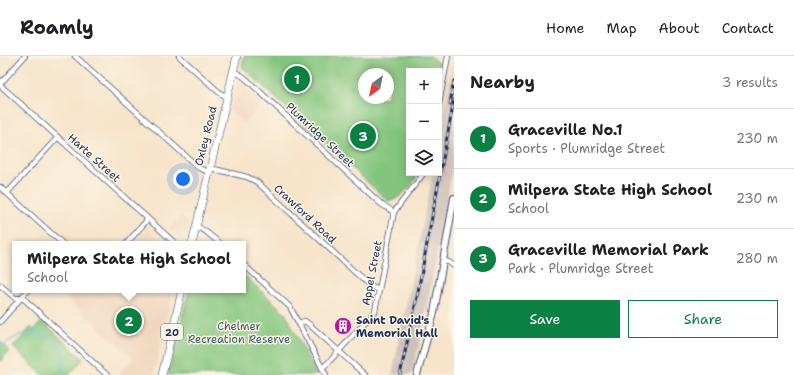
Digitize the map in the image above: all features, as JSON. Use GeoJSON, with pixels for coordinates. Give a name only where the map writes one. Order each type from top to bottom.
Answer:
{"type":"FeatureCollection","features":[{"type":"Feature","properties":{"kind":"main road","name":"Oxley Road"},"geometry":{"type":"LineString","coordinates":[[193,241],[237,56]]}},
{"type":"Feature","properties":{"kind":"main road"},"geometry":{"type":"LineString","coordinates":[[417,375],[433,319],[452,217],[454,198]]}},
{"type":"Feature","properties":{"kind":"main road","name":"20"},"geometry":{"type":"LineString","coordinates":[[162,375],[181,293]]}},
{"type":"Feature","properties":{"kind":"street"},"geometry":{"type":"LineString","coordinates":[[0,84],[26,56]]}},
{"type":"Feature","properties":{"kind":"street","name":"Crawford Road"},"geometry":{"type":"LineString","coordinates":[[75,56],[199,168],[247,177],[257,182],[370,286],[379,290]]}},
{"type":"Feature","properties":{"kind":"street"},"geometry":{"type":"LineString","coordinates":[[179,56],[221,94],[228,96]]}},
{"type":"Feature","properties":{"kind":"street"},"geometry":{"type":"LineString","coordinates":[[442,88],[448,56]]}},
{"type":"Feature","properties":{"kind":"street","name":"Plumridge Street"},"geometry":{"type":"LineString","coordinates":[[234,72],[244,77],[381,204],[394,212]]}},
{"type":"Feature","properties":{"kind":"street","name":"Harte Street"},"geometry":{"type":"LineString","coordinates":[[0,84],[173,241]]}},
{"type":"Feature","properties":{"kind":"street"},"geometry":{"type":"LineString","coordinates":[[7,193],[58,137]]}},
{"type":"Feature","properties":{"kind":"street","name":"Appel Street"},"geometry":{"type":"LineString","coordinates":[[322,368],[373,314],[394,212],[422,176]]}},
{"type":"Feature","properties":{"kind":"street"},"geometry":{"type":"LineString","coordinates":[[0,187],[60,241]]}},
{"type":"Feature","properties":{"kind":"street"},"geometry":{"type":"LineString","coordinates":[[129,241],[148,219]]}},
{"type":"Feature","properties":{"kind":"street"},"geometry":{"type":"LineString","coordinates":[[196,226],[217,241]]}},
{"type":"Feature","properties":{"kind":"street"},"geometry":{"type":"LineString","coordinates":[[443,261],[454,266]]}},
{"type":"Feature","properties":{"kind":"street"},"geometry":{"type":"LineString","coordinates":[[246,267],[290,307],[326,375]]}},
{"type":"Feature","properties":{"kind":"street"},"geometry":{"type":"LineString","coordinates":[[0,285],[14,297],[24,299],[107,375]]}},
{"type":"Feature","properties":{"kind":"street"},"geometry":{"type":"LineString","coordinates":[[0,322],[25,293]]}},
{"type":"Feature","properties":{"kind":"street"},"geometry":{"type":"LineString","coordinates":[[299,323],[304,321],[307,322],[365,375]]}},
{"type":"Feature","properties":{"kind":"shaded area"},"geometry":{"type":"Polygon","coordinates":[[[454,64],[454,162],[421,338],[411,375],[392,375],[432,176],[442,176],[442,126],[454,64]]]}},
{"type":"Feature","properties":{"kind":"shaded area"},"geometry":{"type":"Polygon","coordinates":[[[239,82],[262,103],[244,123],[229,110],[237,83],[239,82]]]}},
{"type":"Feature","properties":{"kind":"shaded area"},"geometry":{"type":"Polygon","coordinates":[[[181,216],[190,224],[188,236],[185,241],[169,229],[181,216]]]}},
{"type":"Feature","properties":{"kind":"shaded area"},"geometry":{"type":"Polygon","coordinates":[[[146,230],[150,230],[163,241],[137,241],[146,230]]]}},
{"type":"Feature","properties":{"kind":"shaded area"},"geometry":{"type":"Polygon","coordinates":[[[61,293],[172,293],[154,375],[118,375],[133,358],[61,293]]]}},
{"type":"Feature","properties":{"kind":"green space"},"geometry":{"type":"Polygon","coordinates":[[[244,56],[431,56],[440,65],[439,68],[406,68],[406,176],[418,176],[402,195],[388,201],[242,67],[244,56]]]}},
{"type":"Feature","properties":{"kind":"green space","name":"Chelmer Recreation Reserve"},"geometry":{"type":"Polygon","coordinates":[[[246,277],[285,313],[317,375],[168,375],[188,293],[246,293],[246,277]]]}},
{"type":"Feature","properties":{"kind":"green space"},"geometry":{"type":"Polygon","coordinates":[[[42,321],[83,359],[69,375],[43,375],[13,347],[31,327],[34,330],[42,321]]]}},
{"type":"Feature","properties":{"kind":"green space"},"geometry":{"type":"Polygon","coordinates":[[[0,341],[10,350],[0,362],[0,341]]]}},
{"type":"Feature","properties":{"kind":"waterway"},"geometry":{"type":"LineString","coordinates":[[0,348],[25,333],[40,333],[48,336],[63,350],[63,375]]}},
{"type":"Feature","properties":{"kind":"railway"},"geometry":{"type":"LineString","coordinates":[[450,104],[454,81]]}},
{"type":"Feature","properties":{"kind":"railway"},"geometry":{"type":"LineString","coordinates":[[400,375],[417,297],[454,100]]}},
{"type":"Feature","properties":{"kind":"place","name":"Graceville No.1"},"geometry":{"type":"Point","coordinates":[297,79]}},
{"type":"Feature","properties":{"kind":"place","name":"Graceville Memorial Park"},"geometry":{"type":"Point","coordinates":[363,136]}},
{"type":"Feature","properties":{"kind":"place","name":"Milpera State High School"},"geometry":{"type":"Point","coordinates":[129,321]}},
{"type":"Feature","properties":{"kind":"place","name":"Saint David's Memorial Hall"},"geometry":{"type":"Point","coordinates":[343,326]}}]}
